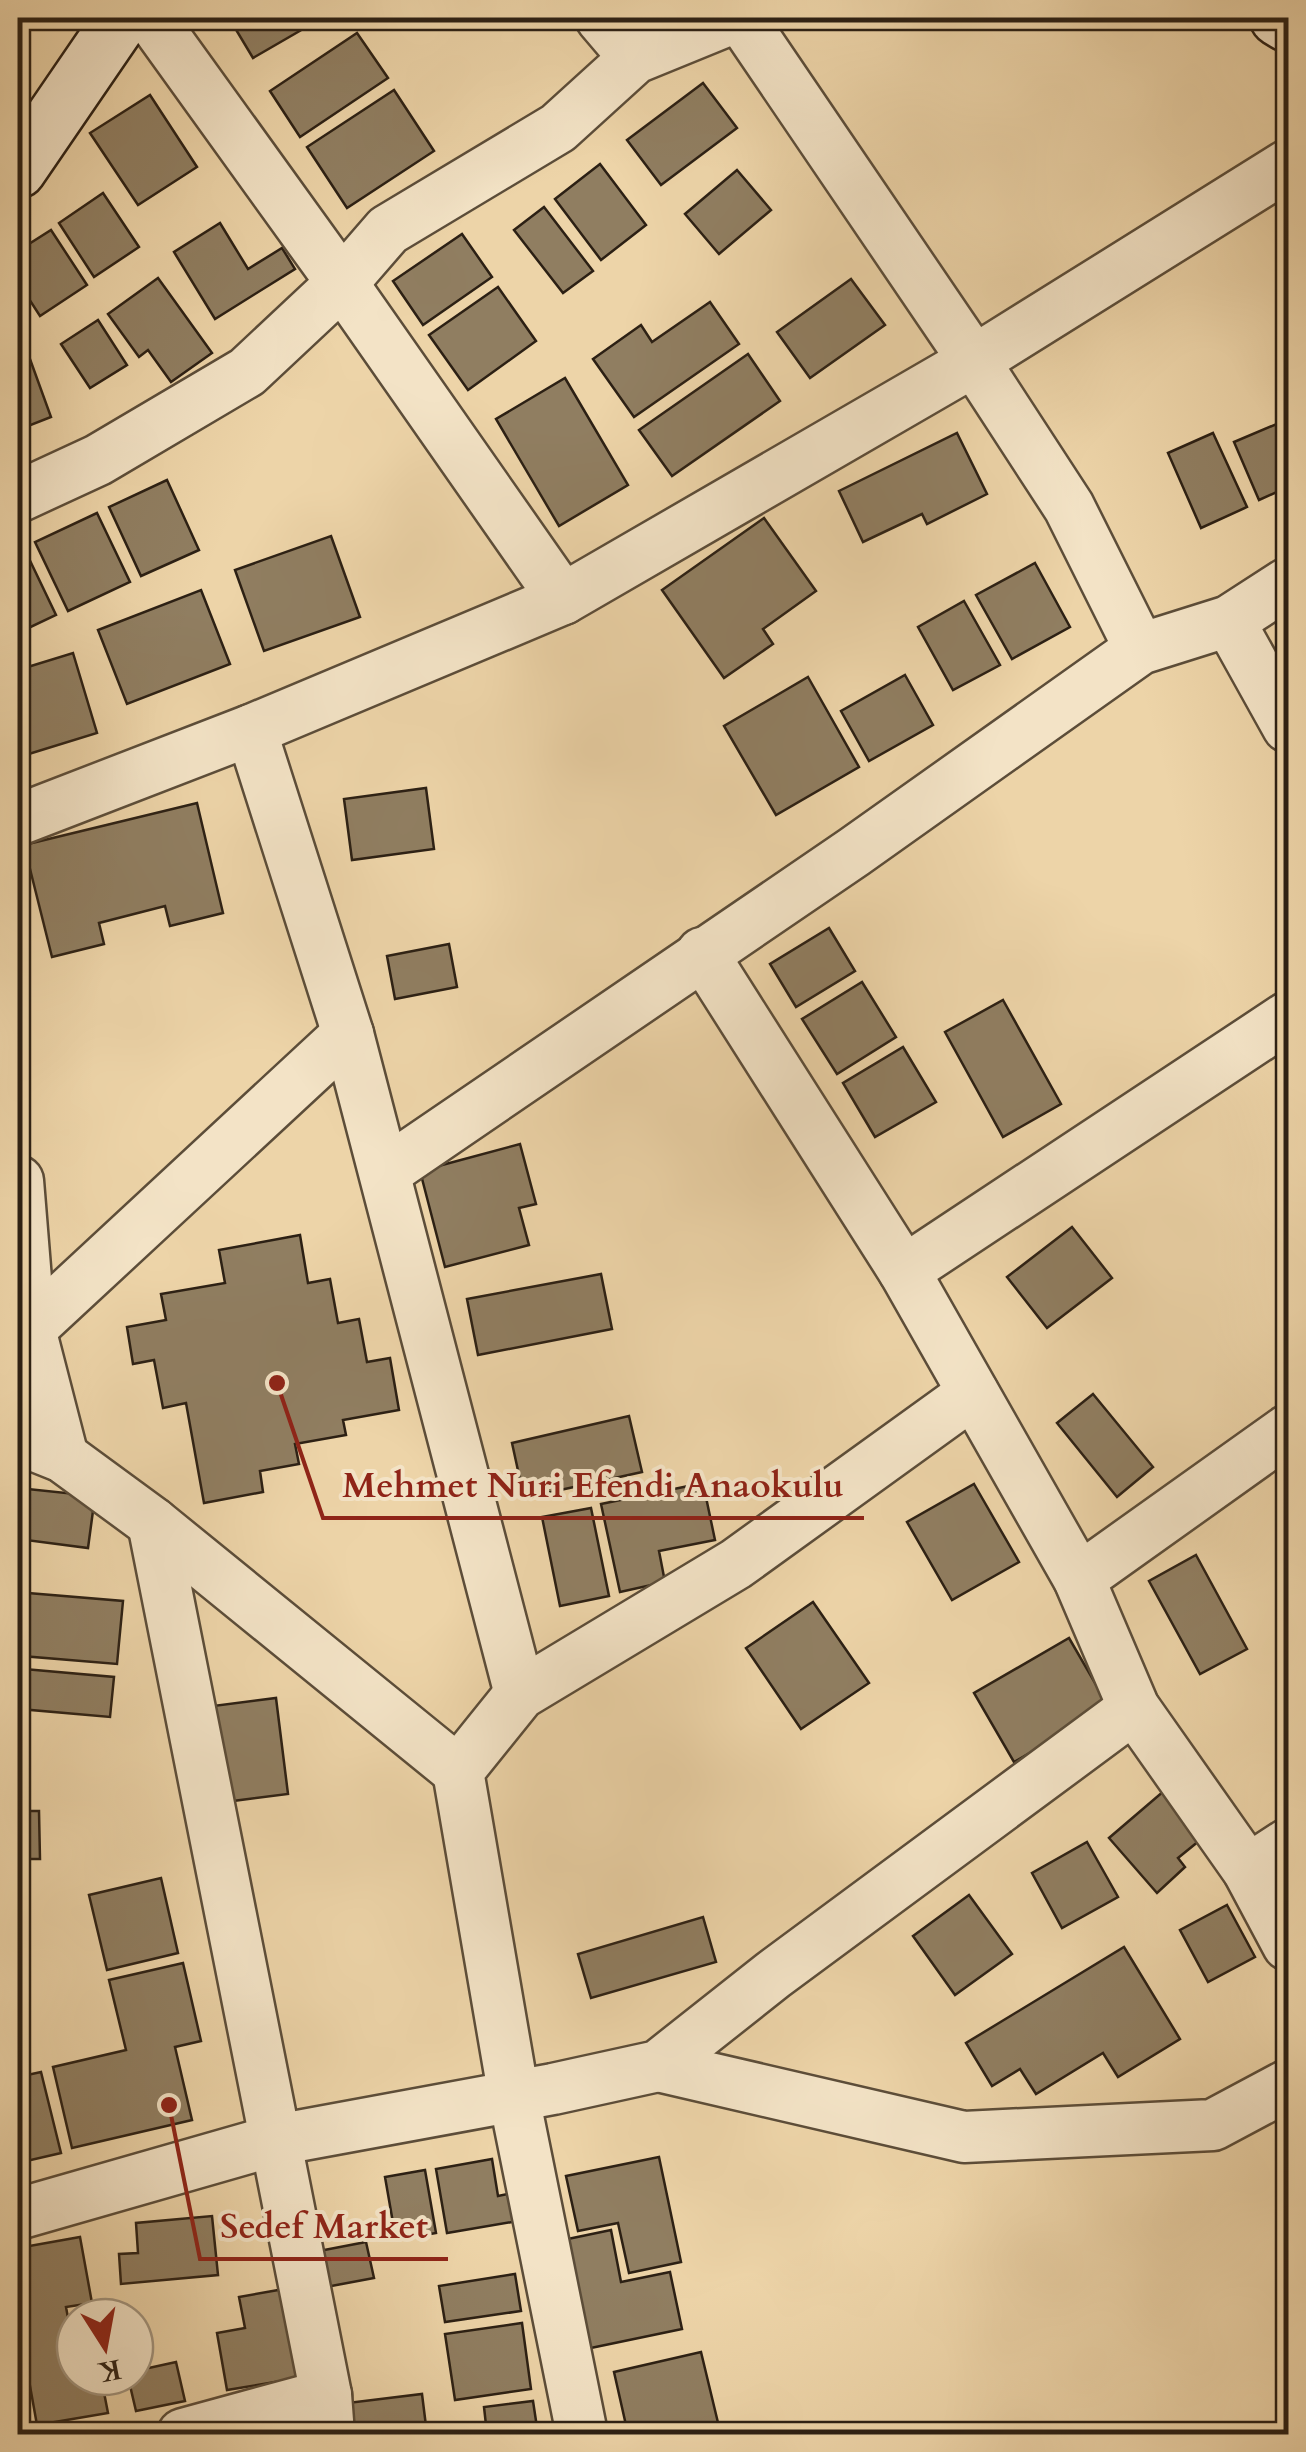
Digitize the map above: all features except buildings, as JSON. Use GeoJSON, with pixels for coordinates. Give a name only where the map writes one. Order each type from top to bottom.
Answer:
{"type":"FeatureCollection","features":[{"type":"Feature","properties":{"kind":"street"},"geometry":{"type":"LineString","coordinates":[[18,170],[122,18]]}},
{"type":"Feature","properties":{"kind":"street"},"geometry":{"type":"LineString","coordinates":[[152,18],[563,600]]}},
{"type":"Feature","properties":{"kind":"street"},"geometry":{"type":"LineString","coordinates":[[601,18],[636,58]]}},
{"type":"Feature","properties":{"kind":"street"},"geometry":{"type":"LineString","coordinates":[[18,497],[98,460],[247,372],[342,283],[388,230],[558,128],[636,58],[733,18]]}},
{"type":"Feature","properties":{"kind":"street"},"geometry":{"type":"LineString","coordinates":[[741,18],[1069,507],[1140,648]]}},
{"type":"Feature","properties":{"kind":"street"},"geometry":{"type":"LineString","coordinates":[[1278,18],[1288,24]]}},
{"type":"Feature","properties":{"kind":"street"},"geometry":{"type":"LineString","coordinates":[[18,820],[250,730],[563,600],[974,361],[1288,165]]}},
{"type":"Feature","properties":{"kind":"street"},"geometry":{"type":"LineString","coordinates":[[385,1172],[854,852],[1140,648],[1229,621],[1288,583]]}},
{"type":"Feature","properties":{"kind":"street"},"geometry":{"type":"LineString","coordinates":[[1229,621],[1288,727]]}},
{"type":"Feature","properties":{"kind":"street"},"geometry":{"type":"LineString","coordinates":[[250,730],[348,1034],[520,1694]]}},
{"type":"Feature","properties":{"kind":"street"},"geometry":{"type":"LineString","coordinates":[[702,953],[904,1271],[1079,1579],[1134,1708],[1268,1857],[1288,1945]]}},
{"type":"Feature","properties":{"kind":"street"},"geometry":{"type":"LineString","coordinates":[[904,1271],[1288,1017]]}},
{"type":"Feature","properties":{"kind":"street"},"geometry":{"type":"LineString","coordinates":[[30,1329],[348,1034]]}},
{"type":"Feature","properties":{"kind":"street"},"geometry":{"type":"LineString","coordinates":[[18,1181],[30,1329],[63,1457]]}},
{"type":"Feature","properties":{"kind":"street"},"geometry":{"type":"LineString","coordinates":[[458,1771],[520,1694],[736,1564],[973,1392]]}},
{"type":"Feature","properties":{"kind":"street"},"geometry":{"type":"LineString","coordinates":[[1079,1579],[1288,1430]]}},
{"type":"Feature","properties":{"kind":"street"},"geometry":{"type":"LineString","coordinates":[[18,1439],[63,1457],[153,1523],[458,1771],[514,2097],[582,2434]]}},
{"type":"Feature","properties":{"kind":"street"},"geometry":{"type":"LineString","coordinates":[[153,1523],[328,2415],[183,2434]]}},
{"type":"Feature","properties":{"kind":"street"},"geometry":{"type":"LineString","coordinates":[[658,2066],[788,1964],[1134,1708]]}},
{"type":"Feature","properties":{"kind":"street"},"geometry":{"type":"LineString","coordinates":[[18,2214],[276,2140],[514,2097],[658,2066],[964,2136],[1212,2125],[1288,2085]]}},
{"type":"Feature","properties":{"kind":"place","name":"Mehmet Nuri Efendi Anaokulu"},"geometry":{"type":"Point","coordinates":[277,1383]}},
{"type":"Feature","properties":{"kind":"place","name":"Sedef Market"},"geometry":{"type":"Point","coordinates":[169,2105]}}]}
